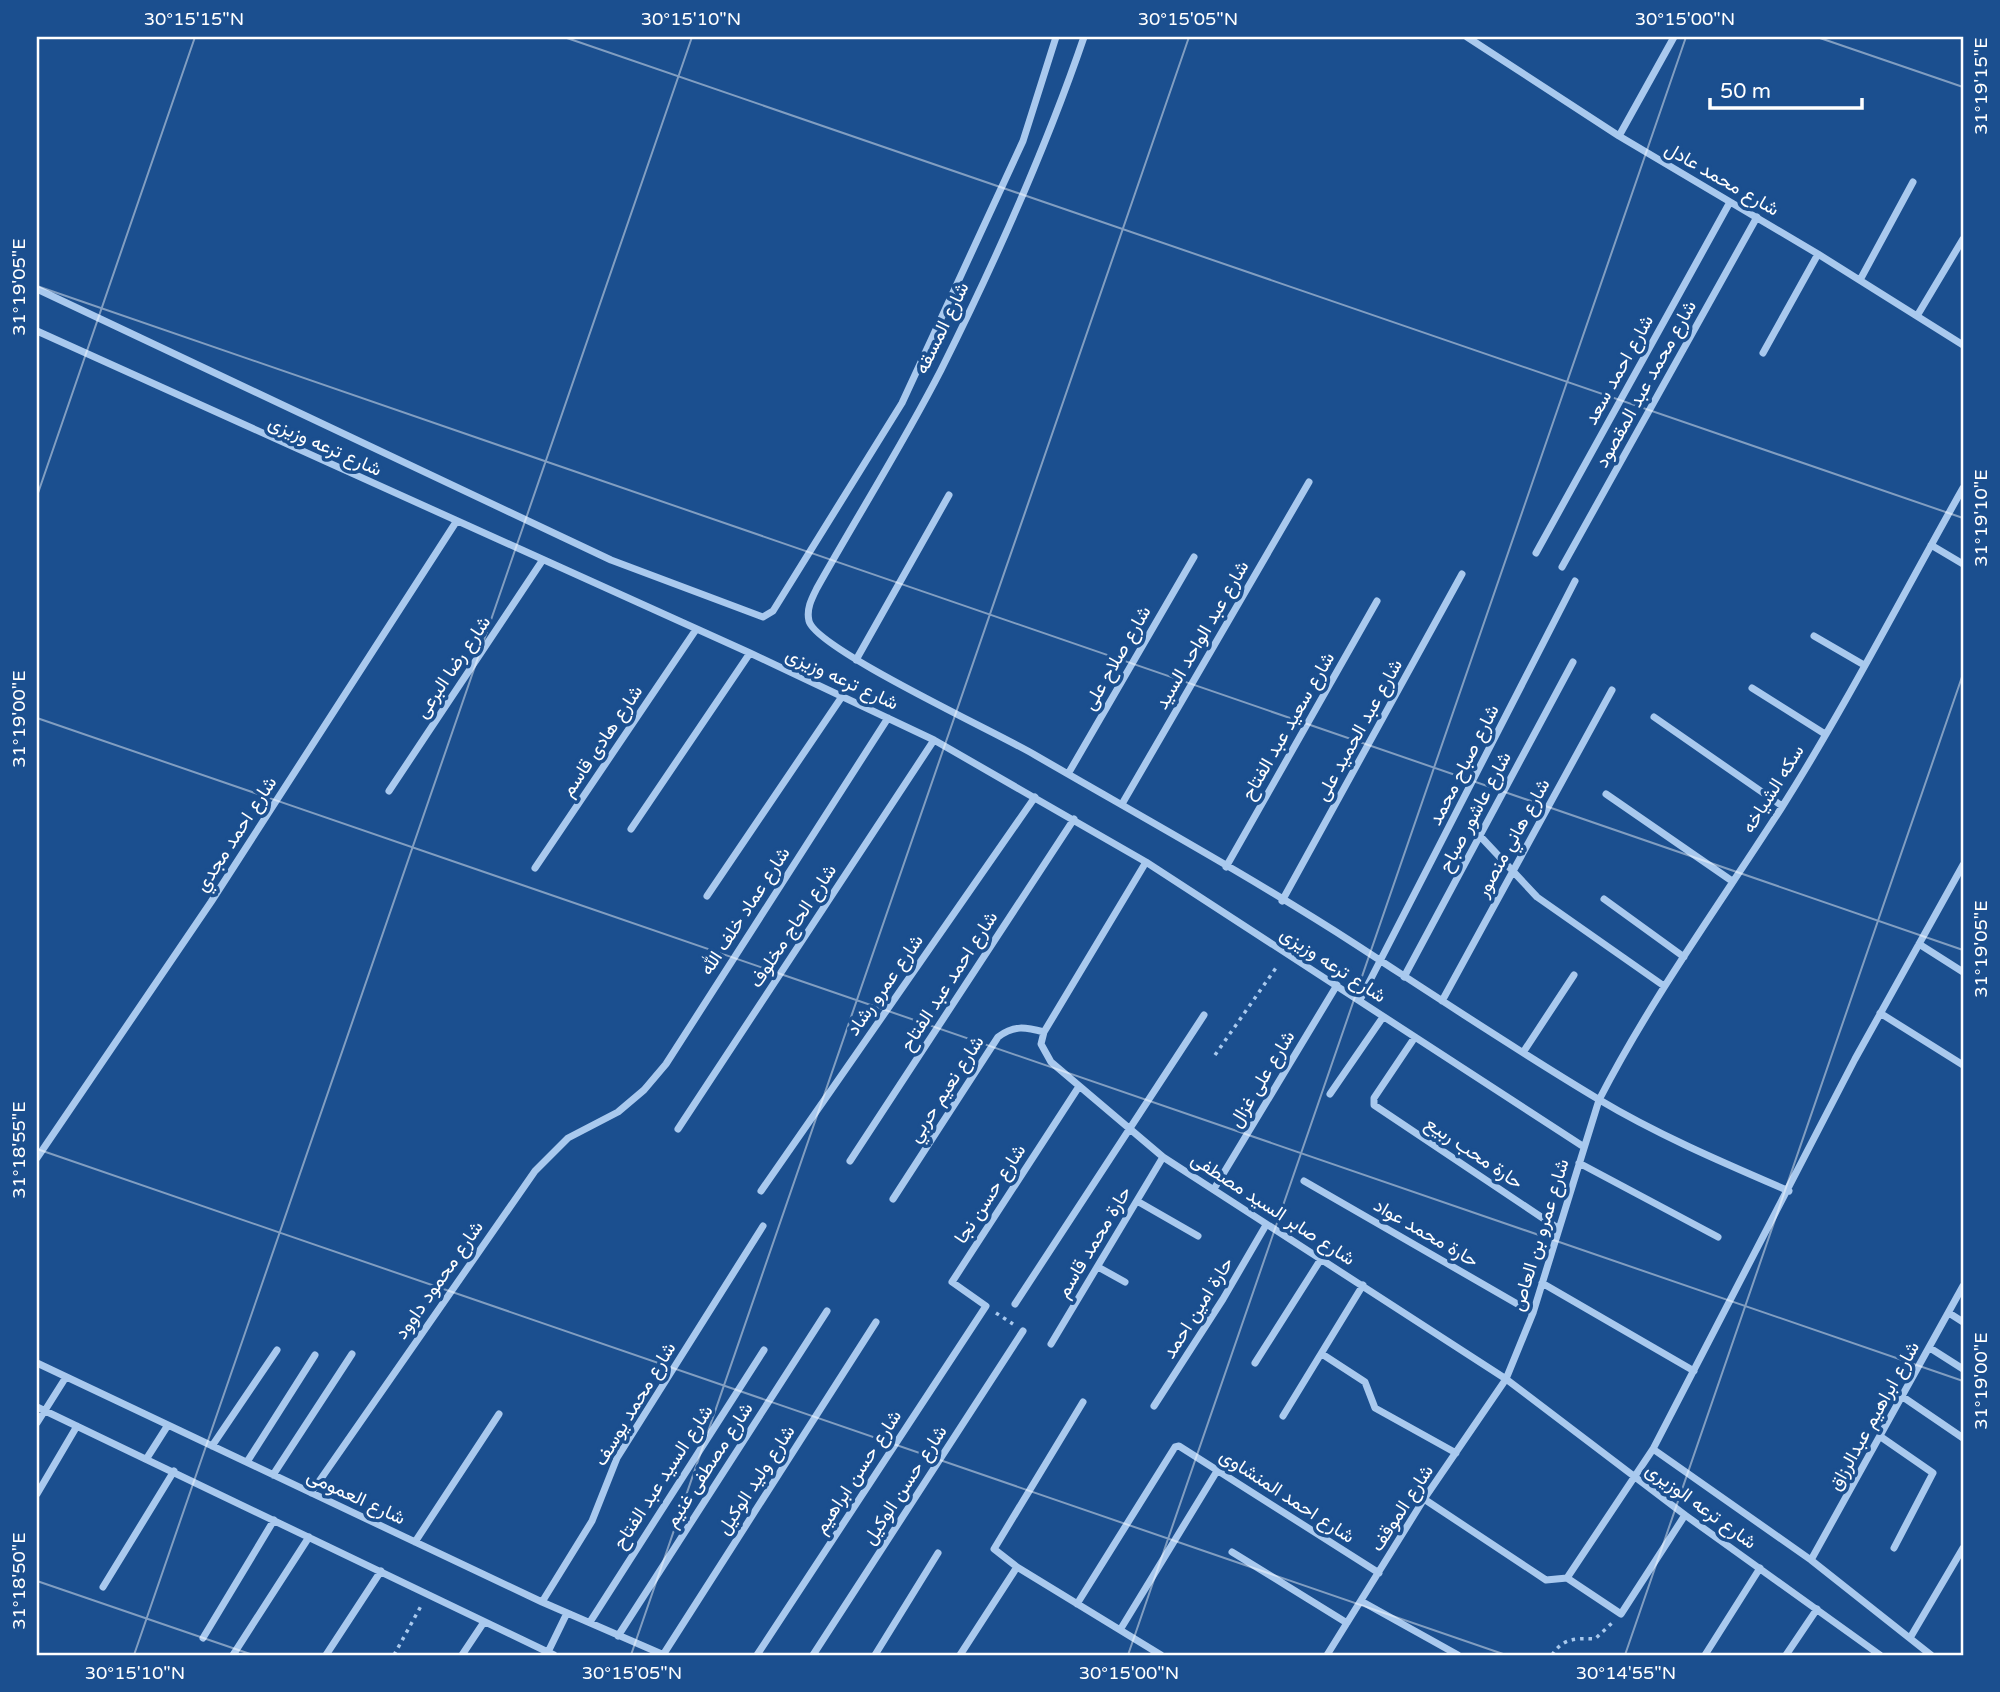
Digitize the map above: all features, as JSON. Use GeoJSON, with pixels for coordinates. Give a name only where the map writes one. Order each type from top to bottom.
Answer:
{"type":"FeatureCollection","features":[{"type":"Feature","properties":{"kind":"street","name":"شارع المسقه"},"geometry":{"type":"LineString","coordinates":[[768,615],[902,403],[1023,141],[1056,37]]}},
{"type":"Feature","properties":{"kind":"street","name":"شارع المسقه"},"geometry":{"type":"LineString","coordinates":[[809,622],[809,605],[817,588],[940,371],[1006,234],[1062,99],[1084,37]]}},
{"type":"Feature","properties":{"kind":"street","name":"شارع محمد عادل"},"geometry":{"type":"LineString","coordinates":[[1467,37],[1619,136],[1818,254],[1963,345]]}},
{"type":"Feature","properties":{"kind":"street"},"geometry":{"type":"LineString","coordinates":[[1619,136],[1674,37]]}},
{"type":"Feature","properties":{"kind":"street"},"geometry":{"type":"LineString","coordinates":[[1860,280],[1913,182]]}},
{"type":"Feature","properties":{"kind":"street","name":"شارع احمد سعد"},"geometry":{"type":"LineString","coordinates":[[1536,553],[1730,202]]}},
{"type":"Feature","properties":{"kind":"street","name":"شارع محمد عبد المقصود"},"geometry":{"type":"LineString","coordinates":[[1562,567],[1757,217]]}},
{"type":"Feature","properties":{"kind":"street"},"geometry":{"type":"LineString","coordinates":[[1917,316],[1963,239]]}},
{"type":"Feature","properties":{"kind":"street"},"geometry":{"type":"LineString","coordinates":[[1763,352],[1818,254]]}},
{"type":"Feature","properties":{"kind":"street","name":"شارع ترعه وزيزى"},"geometry":{"type":"LineString","coordinates":[[37,289],[611,560],[757,616],[768,615]]}},
{"type":"Feature","properties":{"kind":"street","name":"شارع ترعه وزيزى"},"geometry":{"type":"LineString","coordinates":[[37,331],[695,631],[750,653],[934,740],[1146,862],[1584,1147]]}},
{"type":"Feature","properties":{"kind":"street","name":"شارع عبد الواحد السيد"},"geometry":{"type":"LineString","coordinates":[[1122,804],[1309,482]]}},
{"type":"Feature","properties":{"kind":"street","name":"سكه الشياخه"},"geometry":{"type":"LineString","coordinates":[[1600,1100],[1664,986],[1782,806],[1825,734],[1963,488]]}},
{"type":"Feature","properties":{"kind":"street"},"geometry":{"type":"LineString","coordinates":[[856,660],[949,495]]}},
{"type":"Feature","properties":{"kind":"street","name":"شارع احمد مجدي"},"geometry":{"type":"LineString","coordinates":[[37,1158],[211,902],[456,522]]}},
{"type":"Feature","properties":{"kind":"street"},"geometry":{"type":"LineString","coordinates":[[1931,545],[1963,565]]}},
{"type":"Feature","properties":{"kind":"street","name":"شارع صلاح على"},"geometry":{"type":"LineString","coordinates":[[1068,774],[1194,557]]}},
{"type":"Feature","properties":{"kind":"street","name":"شارع رضا البرعى"},"geometry":{"type":"LineString","coordinates":[[390,791],[542,561]]}},
{"type":"Feature","properties":{"kind":"street","name":"شارع عبد الحميد على"},"geometry":{"type":"LineString","coordinates":[[1282,901],[1462,574]]}},
{"type":"Feature","properties":{"kind":"street","name":"شارع صباح محمد"},"geometry":{"type":"LineString","coordinates":[[1360,1000],[1575,581]]}},
{"type":"Feature","properties":{"kind":"street","name":"شارع سعيد عبد الفتاح"},"geometry":{"type":"LineString","coordinates":[[1226,867],[1377,601]]}},
{"type":"Feature","properties":{"kind":"street","name":"شارع ترعه وزيزى"},"geometry":{"type":"LineString","coordinates":[[809,622],[818,635],[856,660],[997,733],[1122,804],[1404,976],[1600,1100],[1707,1155],[1789,1191]]}},
{"type":"Feature","properties":{"kind":"street","name":"شارع هادى قاسم"},"geometry":{"type":"LineString","coordinates":[[535,868],[695,631]]}},
{"type":"Feature","properties":{"kind":"street"},"geometry":{"type":"LineString","coordinates":[[1814,636],[1864,665]]}},
{"type":"Feature","properties":{"kind":"street"},"geometry":{"type":"LineString","coordinates":[[631,829],[750,653]]}},
{"type":"Feature","properties":{"kind":"street","name":"شارع عاشور صباح"},"geometry":{"type":"LineString","coordinates":[[1404,976],[1573,662]]}},
{"type":"Feature","properties":{"kind":"street"},"geometry":{"type":"LineString","coordinates":[[1752,688],[1825,734]]}},
{"type":"Feature","properties":{"kind":"street","name":"شارع هاني منصور"},"geometry":{"type":"LineString","coordinates":[[1442,1001],[1612,690]]}},
{"type":"Feature","properties":{"kind":"street"},"geometry":{"type":"LineString","coordinates":[[707,896],[841,698]]}},
{"type":"Feature","properties":{"kind":"street"},"geometry":{"type":"LineString","coordinates":[[1654,716],[1782,806]]}},
{"type":"Feature","properties":{"kind":"street","name":"شارع عماد خلف الله"},"geometry":{"type":"LineString","coordinates":[[618,1112],[644,1090],[666,1064],[888,718]]}},
{"type":"Feature","properties":{"kind":"street","name":"شارع الحاج مخلوف"},"geometry":{"type":"LineString","coordinates":[[678,1129],[934,740]]}},
{"type":"Feature","properties":{"kind":"street"},"geometry":{"type":"LineString","coordinates":[[1606,794],[1732,881]]}},
{"type":"Feature","properties":{"kind":"street","name":"شارع عمرو رشاد"},"geometry":{"type":"LineString","coordinates":[[761,1191],[1035,797]]}},
{"type":"Feature","properties":{"kind":"street","name":"شارع احمد عبد الفتاح"},"geometry":{"type":"LineString","coordinates":[[850,1161],[1074,820]]}},
{"type":"Feature","properties":{"kind":"street"},"geometry":{"type":"LineString","coordinates":[[1480,836],[1537,897],[1569,922],[1664,986]]}},
{"type":"Feature","properties":{"kind":"street"},"geometry":{"type":"LineString","coordinates":[[1044,1032],[1146,862]]}},
{"type":"Feature","properties":{"kind":"street"},"geometry":{"type":"LineString","coordinates":[[1567,1578],[1653,1449],[1880,1013],[1963,865]]}},
{"type":"Feature","properties":{"kind":"street"},"geometry":{"type":"LineString","coordinates":[[1955,878],[1963,883]]}},
{"type":"Feature","properties":{"kind":"street"},"geometry":{"type":"LineString","coordinates":[[1604,899],[1684,957]]}},
{"type":"Feature","properties":{"kind":"street"},"geometry":{"type":"LineString","coordinates":[[1919,944],[1963,972]]}},
{"type":"Feature","properties":{"kind":"street"},"geometry":{"type":"LineString","coordinates":[[1524,1051],[1574,975]]}},
{"type":"Feature","properties":{"kind":"street","name":"شارع على غزال"},"geometry":{"type":"LineString","coordinates":[[1214,1189],[1337,985]]}},
{"type":"Feature","properties":{"kind":"street"},"geometry":{"type":"LineString","coordinates":[[1880,1013],[1963,1065]]}},
{"type":"Feature","properties":{"kind":"street"},"geometry":{"type":"LineString","coordinates":[[1015,1304],[1204,1015]]}},
{"type":"Feature","properties":{"kind":"street"},"geometry":{"type":"LineString","coordinates":[[1330,1094],[1383,1017]]}},
{"type":"Feature","properties":{"kind":"street","name":"شارع نعيم حربي"},"geometry":{"type":"LineString","coordinates":[[893,1199],[998,1037],[1009,1029],[1023,1027],[1044,1032]]}},
{"type":"Feature","properties":{"kind":"street","name":"شارع صابر السيد مصطفى"},"geometry":{"type":"LineString","coordinates":[[1044,1032],[1041,1044],[1051,1062],[1078,1088],[1163,1157],[1506,1379]]}},
{"type":"Feature","properties":{"kind":"street","name":"حارة محب ربيع"},"geometry":{"type":"LineString","coordinates":[[1415,1037],[1373,1102],[1559,1229]]}},
{"type":"Feature","properties":{"kind":"street","name":"شارع حسن نجا"},"geometry":{"type":"LineString","coordinates":[[986,1306],[952,1282],[1078,1088]]}},
{"type":"Feature","properties":{"kind":"street","name":"شارع عمرو بن العاص"},"geometry":{"type":"LineString","coordinates":[[1506,1379],[1533,1313],[1600,1100]]}},
{"type":"Feature","properties":{"kind":"street","name":"شارع محمود داوود"},"geometry":{"type":"LineString","coordinates":[[311,1493],[535,1171],[568,1138],[618,1112]]}},
{"type":"Feature","properties":{"kind":"street","name":"حارة محمد قاسم"},"geometry":{"type":"LineString","coordinates":[[1051,1344],[1163,1157]]}},
{"type":"Feature","properties":{"kind":"street"},"geometry":{"type":"LineString","coordinates":[[1579,1163],[1718,1237]]}},
{"type":"Feature","properties":{"kind":"street","name":"حارة محمد عواد"},"geometry":{"type":"LineString","coordinates":[[1304,1181],[1533,1313]]}},
{"type":"Feature","properties":{"kind":"street"},"geometry":{"type":"LineString","coordinates":[[1137,1201],[1198,1236]]}},
{"type":"Feature","properties":{"kind":"street","name":"حارة امين احمد"},"geometry":{"type":"LineString","coordinates":[[1154,1406],[1223,1299],[1266,1225]]}},
{"type":"Feature","properties":{"kind":"street","name":"شارع محمد يوسف"},"geometry":{"type":"LineString","coordinates":[[542,1602],[592,1521],[617,1458],[763,1226]]}},
{"type":"Feature","properties":{"kind":"street"},"geometry":{"type":"LineString","coordinates":[[1255,1363],[1321,1259]]}},
{"type":"Feature","properties":{"kind":"street"},"geometry":{"type":"LineString","coordinates":[[1098,1267],[1125,1283]]}},
{"type":"Feature","properties":{"kind":"street"},"geometry":{"type":"LineString","coordinates":[[1542,1283],[1694,1371]]}},
{"type":"Feature","properties":{"kind":"street"},"geometry":{"type":"LineString","coordinates":[[1283,1416],[1363,1285]]}},
{"type":"Feature","properties":{"kind":"street","name":"شارع ابراهيم عبدالرزاق"},"geometry":{"type":"LineString","coordinates":[[1811,1560],[1963,1286]]}},
{"type":"Feature","properties":{"kind":"street","name":"شارع حسن ابراهيم"},"geometry":{"type":"LineString","coordinates":[[757,1655],[986,1306]]}},
{"type":"Feature","properties":{"kind":"street","name":"شارع مصطفى غنيم"},"geometry":{"type":"LineString","coordinates":[[618,1636],[827,1311]]}},
{"type":"Feature","properties":{"kind":"street"},"geometry":{"type":"LineString","coordinates":[[1949,1313],[1963,1322]]}},
{"type":"Feature","properties":{"kind":"street","name":"شارع وليد الوكيل"},"geometry":{"type":"LineString","coordinates":[[664,1655],[876,1322]]}},
{"type":"Feature","properties":{"kind":"street","name":"شارع حسن الوكيل"},"geometry":{"type":"LineString","coordinates":[[813,1655],[1023,1331]]}},
{"type":"Feature","properties":{"kind":"street"},"geometry":{"type":"LineString","coordinates":[[1930,1348],[1963,1369]]}},
{"type":"Feature","properties":{"kind":"street"},"geometry":{"type":"LineString","coordinates":[[212,1446],[277,1350]]}},
{"type":"Feature","properties":{"kind":"street","name":"شارع السيد عبد الفتاح"},"geometry":{"type":"LineString","coordinates":[[590,1622],[764,1350]]}},
{"type":"Feature","properties":{"kind":"street"},"geometry":{"type":"LineString","coordinates":[[1322,1353],[1365,1382],[1375,1408],[1457,1453]]}},
{"type":"Feature","properties":{"kind":"street"},"geometry":{"type":"LineString","coordinates":[[273,1475],[352,1354]]}},
{"type":"Feature","properties":{"kind":"street"},"geometry":{"type":"LineString","coordinates":[[247,1462],[315,1355]]}},
{"type":"Feature","properties":{"kind":"street","name":"شارع العمومى"},"geometry":{"type":"LineString","coordinates":[[37,1363],[542,1602],[664,1655]]}},
{"type":"Feature","properties":{"kind":"street"},"geometry":{"type":"LineString","coordinates":[[37,1423],[41,1409],[65,1377]]}},
{"type":"Feature","properties":{"kind":"street","name":"شارع الموقف"},"geometry":{"type":"LineString","coordinates":[[1327,1655],[1424,1499],[1506,1379]]}},
{"type":"Feature","properties":{"kind":"street","name":"شارع ترعه الوزيرى"},"geometry":{"type":"LineString","coordinates":[[1506,1379],[1685,1515],[1880,1655]]}},
{"type":"Feature","properties":{"kind":"street"},"geometry":{"type":"LineString","coordinates":[[1903,1397],[1963,1438]]}},
{"type":"Feature","properties":{"kind":"street"},"geometry":{"type":"LineString","coordinates":[[1083,1402],[994,1549],[1161,1655]]}},
{"type":"Feature","properties":{"kind":"street"},"geometry":{"type":"LineString","coordinates":[[41,1409],[551,1654],[567,1613]]}},
{"type":"Feature","properties":{"kind":"street"},"geometry":{"type":"LineString","coordinates":[[415,1542],[499,1414]]}},
{"type":"Feature","properties":{"kind":"street"},"geometry":{"type":"LineString","coordinates":[[147,1458],[169,1425]]}},
{"type":"Feature","properties":{"kind":"street"},"geometry":{"type":"LineString","coordinates":[[37,1494],[77,1426]]}},
{"type":"Feature","properties":{"kind":"street"},"geometry":{"type":"LineString","coordinates":[[1881,1437],[1933,1473],[1895,1548]]}},
{"type":"Feature","properties":{"kind":"street","name":"شارع احمد المنشاوى"},"geometry":{"type":"LineString","coordinates":[[1077,1604],[1175,1447],[1179,1446],[1379,1573]]}},
{"type":"Feature","properties":{"kind":"street","name":"شارع ترعه الوزيرى"},"geometry":{"type":"LineString","coordinates":[[1653,1449],[1811,1560],[1931,1655]]}},
{"type":"Feature","properties":{"kind":"street"},"geometry":{"type":"LineString","coordinates":[[103,1587],[174,1471]]}},
{"type":"Feature","properties":{"kind":"street"},"geometry":{"type":"LineString","coordinates":[[1120,1630],[1217,1471]]}},
{"type":"Feature","properties":{"kind":"street"},"geometry":{"type":"LineString","coordinates":[[1424,1499],[1546,1580],[1567,1578],[1620,1614],[1685,1515]]}},
{"type":"Feature","properties":{"kind":"street"},"geometry":{"type":"LineString","coordinates":[[203,1638],[274,1520]]}},
{"type":"Feature","properties":{"kind":"street"},"geometry":{"type":"LineString","coordinates":[[233,1655],[309,1536]]}},
{"type":"Feature","properties":{"kind":"street"},"geometry":{"type":"LineString","coordinates":[[1910,1638],[1963,1548]]}},
{"type":"Feature","properties":{"kind":"street"},"geometry":{"type":"LineString","coordinates":[[874,1655],[938,1552]]}},
{"type":"Feature","properties":{"kind":"street"},"geometry":{"type":"LineString","coordinates":[[1232,1552],[1347,1623]]}},
{"type":"Feature","properties":{"kind":"street"},"geometry":{"type":"LineString","coordinates":[[960,1655],[1017,1566]]}},
{"type":"Feature","properties":{"kind":"street"},"geometry":{"type":"LineString","coordinates":[[1705,1655],[1760,1569]]}},
{"type":"Feature","properties":{"kind":"street"},"geometry":{"type":"LineString","coordinates":[[326,1655],[381,1571]]}},
{"type":"Feature","properties":{"kind":"street"},"geometry":{"type":"LineString","coordinates":[[1361,1601],[1458,1655]]}},
{"type":"Feature","properties":{"kind":"street"},"geometry":{"type":"LineString","coordinates":[[1786,1655],[1817,1609]]}},
{"type":"Feature","properties":{"kind":"street"},"geometry":{"type":"LineString","coordinates":[[461,1655],[484,1622]]}},
{"type":"Feature","properties":{"kind":"path"},"geometry":{"type":"LineString","coordinates":[[1215,1055],[1286,953]]}},
{"type":"Feature","properties":{"kind":"path"},"geometry":{"type":"LineString","coordinates":[[986,1306],[1023,1331]]}},
{"type":"Feature","properties":{"kind":"path"},"geometry":{"type":"LineString","coordinates":[[394,1655],[428,1595]]}},
{"type":"Feature","properties":{"kind":"path"},"geometry":{"type":"LineString","coordinates":[[1552,1655],[1559,1645],[1575,1638],[1595,1639],[1620,1614]]}}]}
